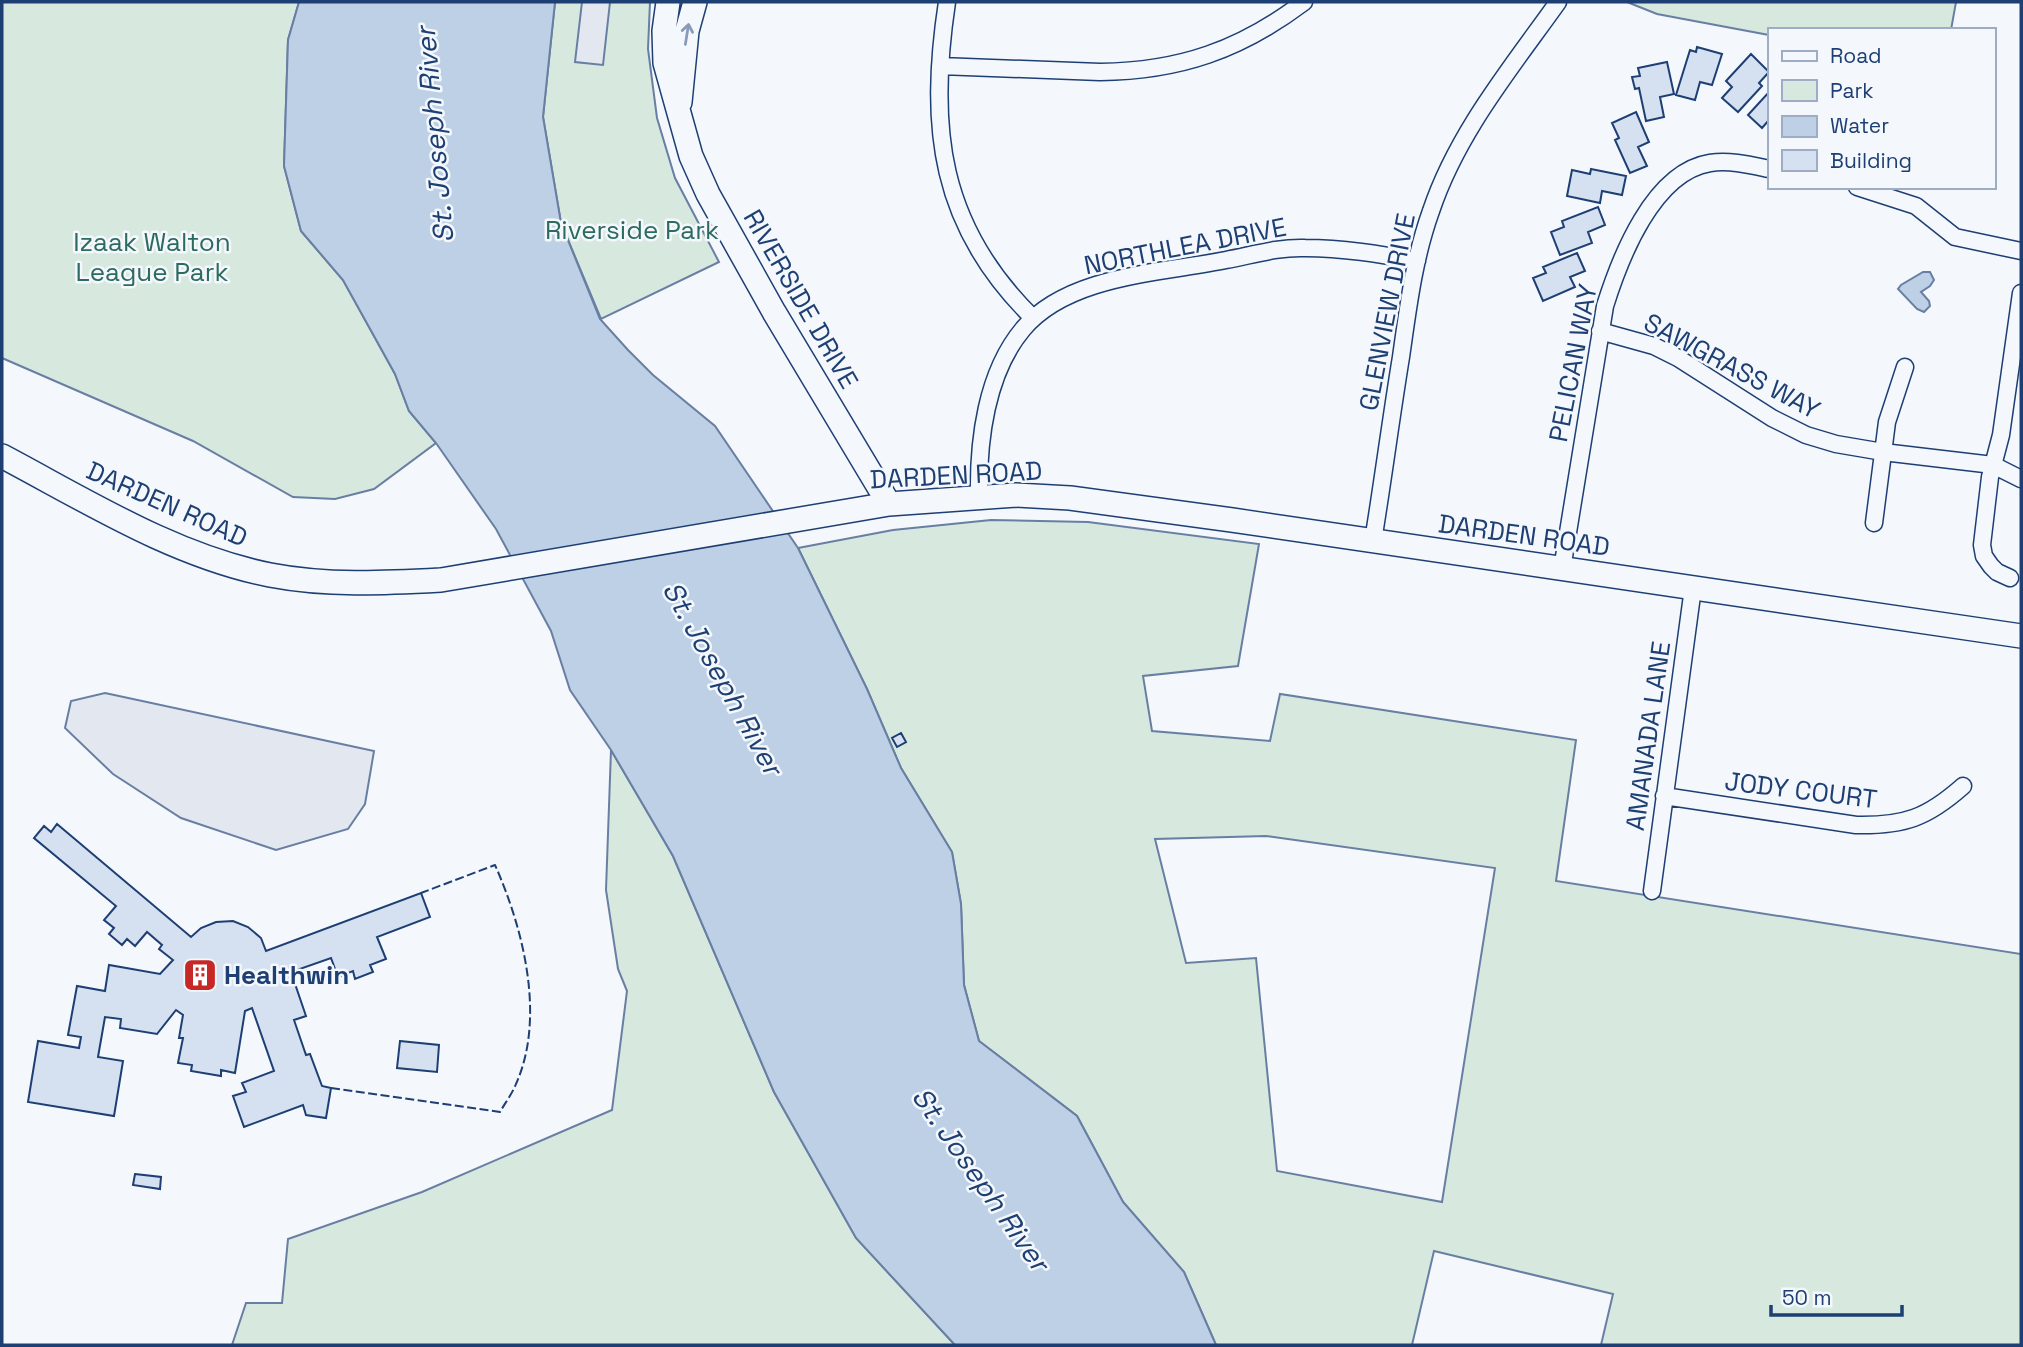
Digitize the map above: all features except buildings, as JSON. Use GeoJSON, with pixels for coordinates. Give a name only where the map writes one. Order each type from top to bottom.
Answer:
{"type":"FeatureCollection","features":[{"type":"Feature","properties":{"kind":"street","name":"RIVERSIDE DRIVE"},"geometry":{"type":"LineString","coordinates":[[668,2],[664,31],[665,63],[691,156],[708,194],[774,312],[889,504]]}},
{"type":"Feature","properties":{"kind":"street","name":"RIVERSIDE DRIVE"},"geometry":{"type":"LineString","coordinates":[[679,116],[687,31],[695,2]]}},
{"type":"Feature","properties":{"kind":"street"},"geometry":{"type":"LineString","coordinates":[[947,2],[940,66],[940,134],[946,166],[958,209],[978,250],[993,275],[1033,318]]}},
{"type":"Feature","properties":{"kind":"street"},"geometry":{"type":"LineString","coordinates":[[940,66],[1113,72],[1175,65],[1200,59],[1245,40],[1304,2]]}},
{"type":"Feature","properties":{"kind":"street","name":"GLENVIEW DRIVE"},"geometry":{"type":"LineString","coordinates":[[1373,541],[1416,261],[1431,209],[1464,138],[1487,101],[1558,2]]}},
{"type":"Feature","properties":{"kind":"street","name":"PELICAN WAY"},"geometry":{"type":"LineString","coordinates":[[1562,569],[1600,331],[1615,274],[1630,242],[1648,211],[1691,168],[1726,162],[1768,169]]}},
{"type":"Feature","properties":{"kind":"street"},"geometry":{"type":"LineString","coordinates":[[1863,189],[1916,206],[1955,237],[2021,251]]}},
{"type":"Feature","properties":{"kind":"street","name":"NORTHLEA DRIVE"},"geometry":{"type":"LineString","coordinates":[[979,496],[980,456],[992,391],[1008,352],[1022,330],[1033,318],[1054,304],[1103,282],[1263,251],[1302,247],[1342,248],[1416,261]]}},
{"type":"Feature","properties":{"kind":"street"},"geometry":{"type":"LineString","coordinates":[[2010,578],[1991,566],[1984,556],[1982,545],[1993,465],[2016,374],[2021,293]]}},
{"type":"Feature","properties":{"kind":"street","name":"SAWGRASS WAY"},"geometry":{"type":"LineString","coordinates":[[1600,331],[1629,337],[1678,358],[1772,418],[1806,435],[1836,444],[1883,452],[1993,465],[2021,479]]}},
{"type":"Feature","properties":{"kind":"street"},"geometry":{"type":"LineString","coordinates":[[1874,523],[1887,422],[1905,367]]}},
{"type":"Feature","properties":{"kind":"street","name":"DARDEN ROAD"},"geometry":{"type":"LineString","coordinates":[[2,456],[140,528],[194,552],[236,567],[323,582],[374,584],[441,580],[889,504],[1016,495],[1070,498],[2021,636]]}},
{"type":"Feature","properties":{"kind":"street","name":"AMANADA LANE"},"geometry":{"type":"LineString","coordinates":[[1652,891],[1693,588]]}},
{"type":"Feature","properties":{"kind":"street","name":"JODY COURT"},"geometry":{"type":"LineString","coordinates":[[1664,796],[1856,825],[1884,826],[1923,815],[1944,803],[1963,786]]}},
{"type":"Feature","properties":{"kind":"green space","name":"Izaak Walton League Park"},"geometry":{"type":"Polygon","coordinates":[[[2,2],[299,2],[288,40],[284,166],[301,231],[343,280],[395,374],[409,411],[436,443],[374,489],[335,499],[293,497],[193,441],[2,358],[2,2]]]}},
{"type":"Feature","properties":{"kind":"green space","name":"Riverside Park"},"geometry":{"type":"Polygon","coordinates":[[[555,2],[650,2],[648,49],[657,118],[675,178],[719,262],[601,319],[561,223],[543,117],[555,2]]]}},
{"type":"Feature","properties":{"kind":"green space"},"geometry":{"type":"Polygon","coordinates":[[[1627,2],[1956,2],[1951,28],[1768,28],[1768,35],[1657,14],[1627,2]]]}},
{"type":"Feature","properties":{"kind":"green space"},"geometry":{"type":"Polygon","coordinates":[[[991,520],[1088,522],[1259,544],[1238,666],[1143,676],[1152,731],[1270,741],[1280,694],[1576,740],[1556,881],[2021,954],[2021,1345],[1601,1345],[1613,1294],[1434,1251],[1412,1345],[1216,1345],[1184,1272],[1123,1202],[1077,1116],[979,1041],[964,985],[961,904],[952,852],[901,768],[867,689],[798,548],[893,530],[991,520]],[[1266,836],[1155,839],[1186,963],[1256,958],[1277,1171],[1442,1202],[1495,868],[1266,836]]]}},
{"type":"Feature","properties":{"kind":"green space"},"geometry":{"type":"Polygon","coordinates":[[[611,750],[673,856],[774,1092],[856,1238],[955,1345],[232,1345],[246,1303],[282,1303],[288,1239],[422,1192],[612,1110],[627,991],[618,969],[606,890],[611,750]]]}},
{"type":"Feature","properties":{"kind":"shaded area"},"geometry":{"type":"Polygon","coordinates":[[[582,2],[610,2],[603,65],[575,62],[582,2]]]}},
{"type":"Feature","properties":{"kind":"shaded area"},"geometry":{"type":"Polygon","coordinates":[[[105,693],[374,751],[365,804],[348,829],[276,850],[181,818],[113,774],[65,728],[71,701],[105,693]]]}},
{"type":"Feature","properties":{"kind":"water","name":"St. Joseph River"},"geometry":{"type":"Polygon","coordinates":[[[299,2],[555,2],[543,117],[561,223],[600,319],[653,375],[715,426],[798,548],[867,689],[901,768],[952,852],[961,904],[964,985],[979,1041],[1077,1116],[1123,1202],[1184,1272],[1216,1345],[955,1345],[856,1238],[774,1092],[673,856],[611,750],[570,690],[551,631],[496,529],[436,443],[409,411],[395,374],[343,280],[301,231],[284,166],[288,40],[299,2]]]}},
{"type":"Feature","properties":{"kind":"water"},"geometry":{"type":"Polygon","coordinates":[[[1923,272],[1930,272],[1934,280],[1921,292],[1930,306],[1924,312],[1917,309],[1898,289],[1923,272]]]}},
{"type":"Feature","properties":{"kind":"fence"},"geometry":{"type":"LineString","coordinates":[[331,1088],[500,1112],[514,1088],[525,1058],[530,1002],[522,944],[495,865],[421,893]]}},
{"type":"Feature","properties":{"kind":"place","name":"Healthwin"},"geometry":{"type":"Point","coordinates":[200,975]}}]}
